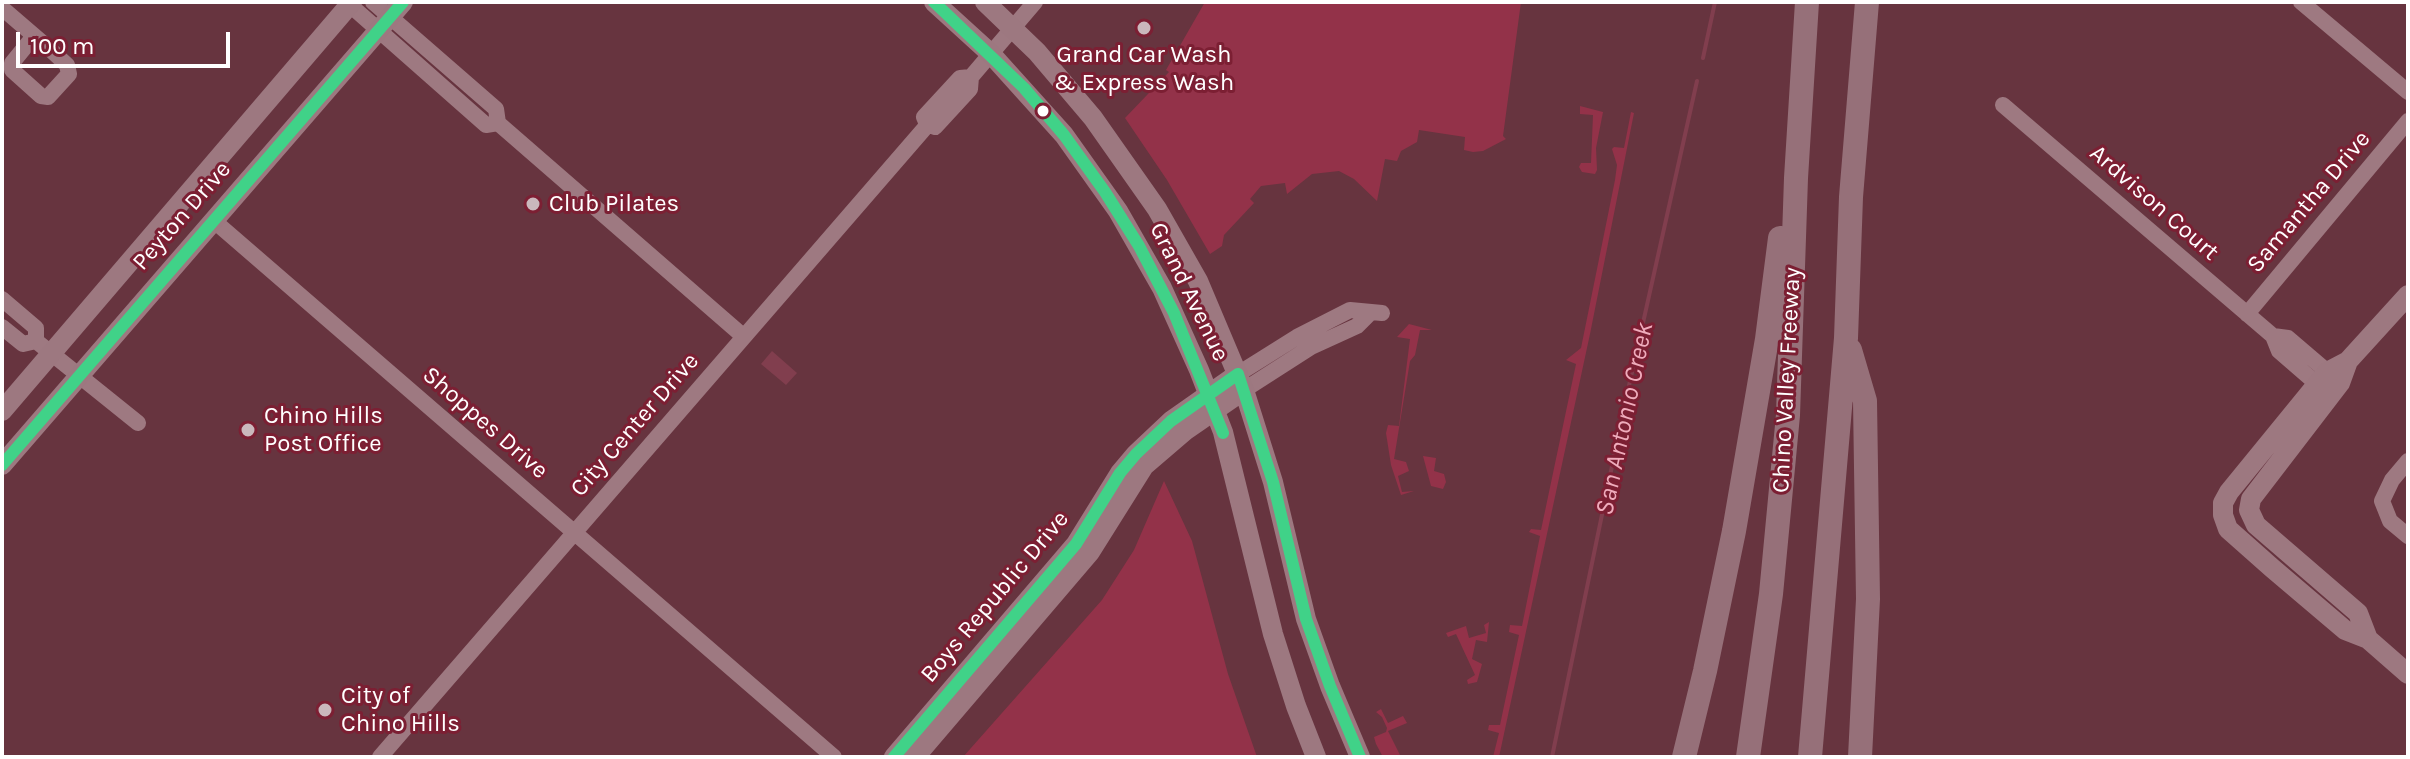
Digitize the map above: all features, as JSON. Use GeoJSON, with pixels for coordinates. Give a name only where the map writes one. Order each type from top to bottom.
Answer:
{"type":"FeatureCollection","features":[{"type":"Feature","properties":{"kind":"highway","name":"Chino Valley Freeway"},"geometry":{"type":"LineString","coordinates":[[1748,757],[1771,594],[1788,415],[1796,178],[1807,2]]}},
{"type":"Feature","properties":{"kind":"highway"},"geometry":{"type":"LineString","coordinates":[[1810,757],[1846,338],[1851,197],[1867,2]]}},
{"type":"Feature","properties":{"kind":"highway"},"geometry":{"type":"LineString","coordinates":[[1684,757],[1737,517],[1767,339],[1783,207],[1796,178]]}},
{"type":"Feature","properties":{"kind":"highway"},"geometry":{"type":"LineString","coordinates":[[1846,338],[1865,401],[1868,599],[1860,757]]}},
{"type":"Feature","properties":{"kind":"main road","name":"Grand Avenue"},"geometry":{"type":"LineString","coordinates":[[934,2],[991,54],[1054,122],[1112,201],[1162,288],[1212,402],[1232,465],[1278,648],[1316,757]]}},
{"type":"Feature","properties":{"kind":"main road","name":"Grand Avenue"},"geometry":{"type":"LineString","coordinates":[[985,2],[1013,28],[1093,118],[1157,209],[1198,281],[1241,382],[1277,500],[1306,619],[1360,757]]}},
{"type":"Feature","properties":{"kind":"main road","name":"Peyton Drive"},"geometry":{"type":"LineString","coordinates":[[2,411],[44,347],[351,4]]}},
{"type":"Feature","properties":{"kind":"main road","name":"Peyton Drive"},"geometry":{"type":"LineString","coordinates":[[2,465],[391,17]]}},
{"type":"Feature","properties":{"kind":"main road"},"geometry":{"type":"LineString","coordinates":[[2408,295],[2229,492],[2223,503],[2228,529],[2345,630],[2368,639],[2408,674]]}},
{"type":"Feature","properties":{"kind":"main road","name":"Boys Republic Drive"},"geometry":{"type":"LineString","coordinates":[[894,757],[1072,549],[1127,464],[1164,427],[1212,402],[1241,382]]}},
{"type":"Feature","properties":{"kind":"main road"},"geometry":{"type":"LineString","coordinates":[[2329,384],[2251,499],[2249,510],[2256,525],[2358,613],[2368,639]]}},
{"type":"Feature","properties":{"kind":"main road","name":"Boys Republic Drive"},"geometry":{"type":"LineString","coordinates":[[915,757],[1090,552],[1144,466],[1212,402]]}},
{"type":"Feature","properties":{"kind":"street"},"geometry":{"type":"LineString","coordinates":[[373,2],[391,17],[486,125],[498,123],[743,336]]}},
{"type":"Feature","properties":{"kind":"street","name":"City Center Drive"},"geometry":{"type":"LineString","coordinates":[[380,757],[927,124],[935,127],[970,89],[971,77],[1035,2]]}},
{"type":"Feature","properties":{"kind":"street"},"geometry":{"type":"LineString","coordinates":[[2301,2],[2408,92]]}},
{"type":"Feature","properties":{"kind":"street"},"geometry":{"type":"LineString","coordinates":[[351,4],[391,17]]}},
{"type":"Feature","properties":{"kind":"street"},"geometry":{"type":"LineString","coordinates":[[2,8],[34,36]]}},
{"type":"Feature","properties":{"kind":"street","name":"Ardvison Court"},"geometry":{"type":"LineString","coordinates":[[2003,105],[2273,336],[2288,338],[2329,384]]}},
{"type":"Feature","properties":{"kind":"street","name":"Samantha Drive"},"geometry":{"type":"LineString","coordinates":[[2247,314],[2408,121]]}},
{"type":"Feature","properties":{"kind":"street","name":"Shoppes Drive"},"geometry":{"type":"LineString","coordinates":[[213,220],[834,757]]}},
{"type":"Feature","properties":{"kind":"street"},"geometry":{"type":"LineString","coordinates":[[2,299],[36,328],[44,347],[138,423]]}},
{"type":"Feature","properties":{"kind":"street"},"geometry":{"type":"LineString","coordinates":[[1241,382],[1376,314]]}},
{"type":"Feature","properties":{"kind":"street"},"geometry":{"type":"LineString","coordinates":[[2,327],[23,344],[44,347]]}},
{"type":"Feature","properties":{"kind":"street"},"geometry":{"type":"LineString","coordinates":[[2408,461],[2392,480],[2382,501],[2390,521],[2408,536]]}},
{"type":"Feature","properties":{"kind":"shaded area"},"geometry":{"type":"Polygon","coordinates":[[[1205,2],[1521,2],[1503,136],[1506,139],[1483,151],[1473,152],[1464,150],[1465,137],[1419,130],[1417,142],[1401,151],[1397,161],[1385,159],[1377,201],[1354,179],[1339,171],[1312,174],[1287,194],[1285,183],[1261,186],[1250,199],[1254,203],[1224,235],[1222,246],[1210,254],[1167,180],[1125,118],[1169,72],[1166,70],[1205,2]]]}},
{"type":"Feature","properties":{"kind":"shaded area"},"geometry":{"type":"Polygon","coordinates":[[[1580,106],[1603,112],[1595,174],[1582,172],[1579,167],[1581,163],[1591,163],[1593,115],[1580,114],[1580,106]]]}},
{"type":"Feature","properties":{"kind":"shaded area"},"geometry":{"type":"Polygon","coordinates":[[[1631,112],[1634,113],[1590,334],[1499,757],[1493,757],[1499,733],[1488,730],[1489,725],[1500,725],[1519,635],[1509,632],[1510,625],[1522,626],[1540,536],[1529,532],[1531,529],[1541,530],[1576,364],[1566,360],[1581,348],[1615,180],[1617,165],[1612,149],[1624,148],[1631,112]]]}},
{"type":"Feature","properties":{"kind":"shaded area"},"geometry":{"type":"Polygon","coordinates":[[[1409,324],[1432,330],[1420,330],[1415,355],[1410,361],[1394,459],[1406,462],[1409,471],[1398,476],[1402,492],[1414,491],[1401,495],[1391,465],[1386,433],[1388,425],[1399,426],[1410,339],[1397,337],[1409,324]]]}},
{"type":"Feature","properties":{"kind":"shaded area"},"geometry":{"type":"Polygon","coordinates":[[[772,351],[797,373],[786,385],[761,364],[772,351]]]}},
{"type":"Feature","properties":{"kind":"shaded area"},"geometry":{"type":"Polygon","coordinates":[[[1423,456],[1436,458],[1434,471],[1444,474],[1446,482],[1443,489],[1431,486],[1423,456]]]}},
{"type":"Feature","properties":{"kind":"shaded area"},"geometry":{"type":"Polygon","coordinates":[[[1164,481],[1192,541],[1228,674],[1257,757],[963,757],[1102,600],[1134,550],[1164,481]]]}},
{"type":"Feature","properties":{"kind":"shaded area"},"geometry":{"type":"Polygon","coordinates":[[[1489,622],[1487,642],[1476,640],[1472,659],[1482,664],[1477,682],[1468,684],[1467,680],[1475,675],[1456,634],[1448,637],[1446,633],[1466,626],[1469,638],[1486,633],[1484,625],[1489,622]]]}},
{"type":"Feature","properties":{"kind":"shaded area"},"geometry":{"type":"Polygon","coordinates":[[[1381,709],[1388,723],[1403,716],[1407,723],[1388,731],[1401,757],[1383,757],[1376,744],[1374,737],[1386,732],[1387,728],[1376,712],[1381,709]]]}},
{"type":"Feature","properties":{"kind":"waterway","name":"San Antonio Creek"},"geometry":{"type":"LineString","coordinates":[[1703,58],[1715,2]]}},
{"type":"Feature","properties":{"kind":"waterway","name":"San Antonio Creek"},"geometry":{"type":"LineString","coordinates":[[1552,757],[1624,408],[1697,81]]}},
{"type":"Feature","properties":{"kind":"transit line"},"geometry":{"type":"LineString","coordinates":[[2,465],[403,2]]}},
{"type":"Feature","properties":{"kind":"transit line"},"geometry":{"type":"LineString","coordinates":[[934,2],[1024,88],[1064,135],[1105,192],[1139,246],[1174,313],[1223,433]]}},
{"type":"Feature","properties":{"kind":"transit line"},"geometry":{"type":"LineString","coordinates":[[894,757],[1076,544],[1120,473],[1136,454],[1171,421],[1238,374],[1273,482],[1306,619],[1360,757]]}},
{"type":"Feature","properties":{"kind":"place","name":"Grand Car Wash & Express Wash"},"geometry":{"type":"Point","coordinates":[1144,28]}},
{"type":"Feature","properties":{"kind":"place","name":"Club Pilates"},"geometry":{"type":"Point","coordinates":[533,204]}},
{"type":"Feature","properties":{"kind":"place","name":"Chino Hills Post Office"},"geometry":{"type":"Point","coordinates":[248,430]}},
{"type":"Feature","properties":{"kind":"place","name":"City of Chino Hills"},"geometry":{"type":"Point","coordinates":[325,710]}}]}
